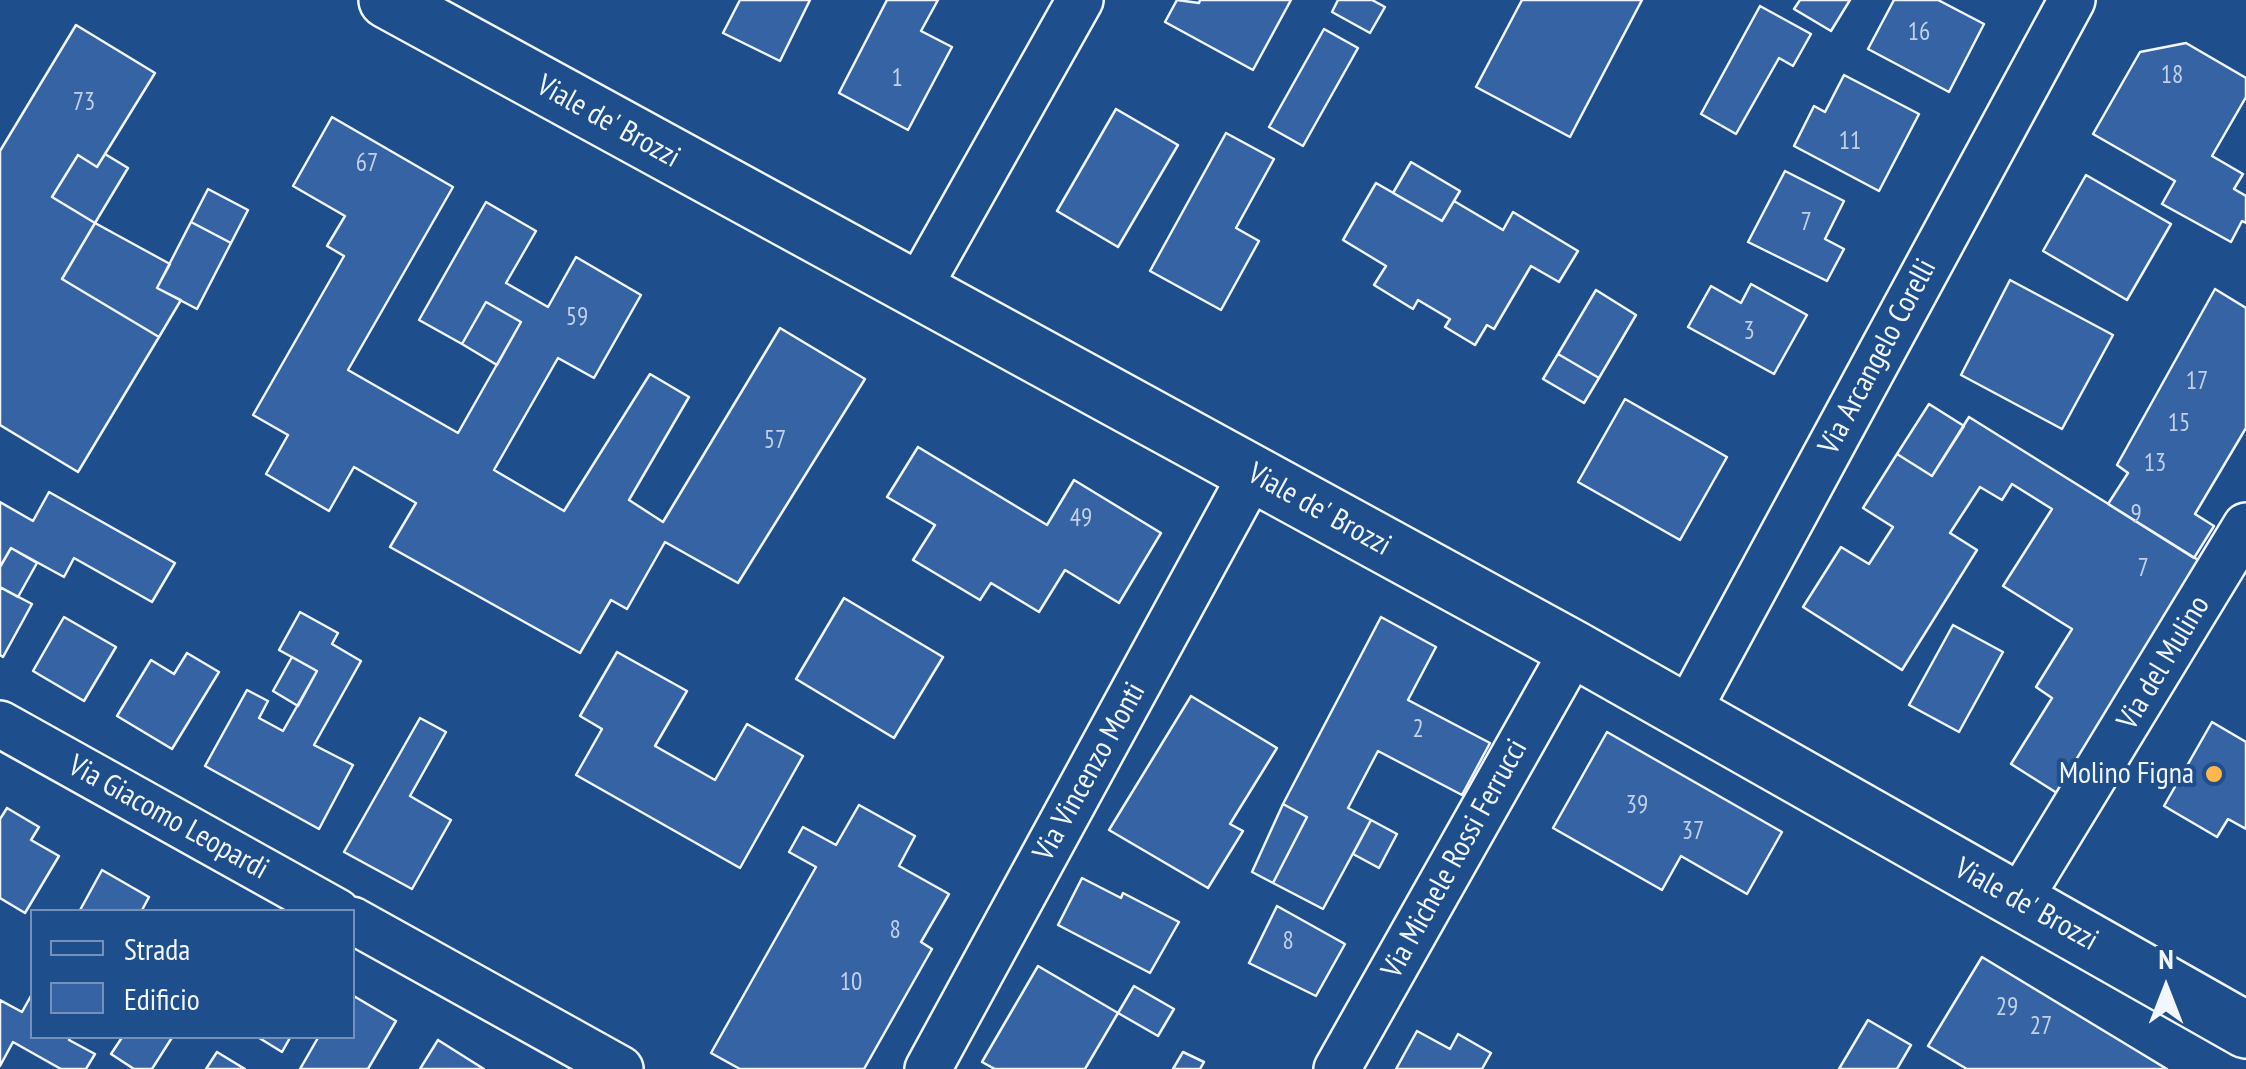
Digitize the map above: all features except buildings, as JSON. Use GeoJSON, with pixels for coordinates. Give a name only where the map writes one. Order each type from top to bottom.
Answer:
{"type":"FeatureCollection","features":[{"type":"Feature","properties":{"kind":"street","name":"Viale de' Brozzi"},"geometry":{"type":"LineString","coordinates":[[386,0],[1574,649],[2246,1030]]}},
{"type":"Feature","properties":{"kind":"street"},"geometry":{"type":"LineString","coordinates":[[917,290],[1080,0]]}},
{"type":"Feature","properties":{"kind":"street","name":"Via Arcangelo Corelli"},"geometry":{"type":"LineString","coordinates":[[1686,714],[2072,0]]}},
{"type":"Feature","properties":{"kind":"street","name":"Via Vincenzo Monti"},"geometry":{"type":"LineString","coordinates":[[928,1069],[1252,474]]}},
{"type":"Feature","properties":{"kind":"street","name":"Via del Mulino"},"geometry":{"type":"LineString","coordinates":[[2018,901],[2246,526]]}},
{"type":"Feature","properties":{"kind":"street","name":"Via Michele Rossi Ferrucci"},"geometry":{"type":"LineString","coordinates":[[1337,1069],[1574,649]]}},
{"type":"Feature","properties":{"kind":"street","name":"Via Giacomo Leopardi"},"geometry":{"type":"LineString","coordinates":[[0,724],[332,909]]}},
{"type":"Feature","properties":{"kind":"street"},"geometry":{"type":"LineString","coordinates":[[355,922],[620,1069]]}},
{"type":"Feature","properties":{"kind":"place","name":"Molino Figna"},"geometry":{"type":"Point","coordinates":[2214,774]}}]}
